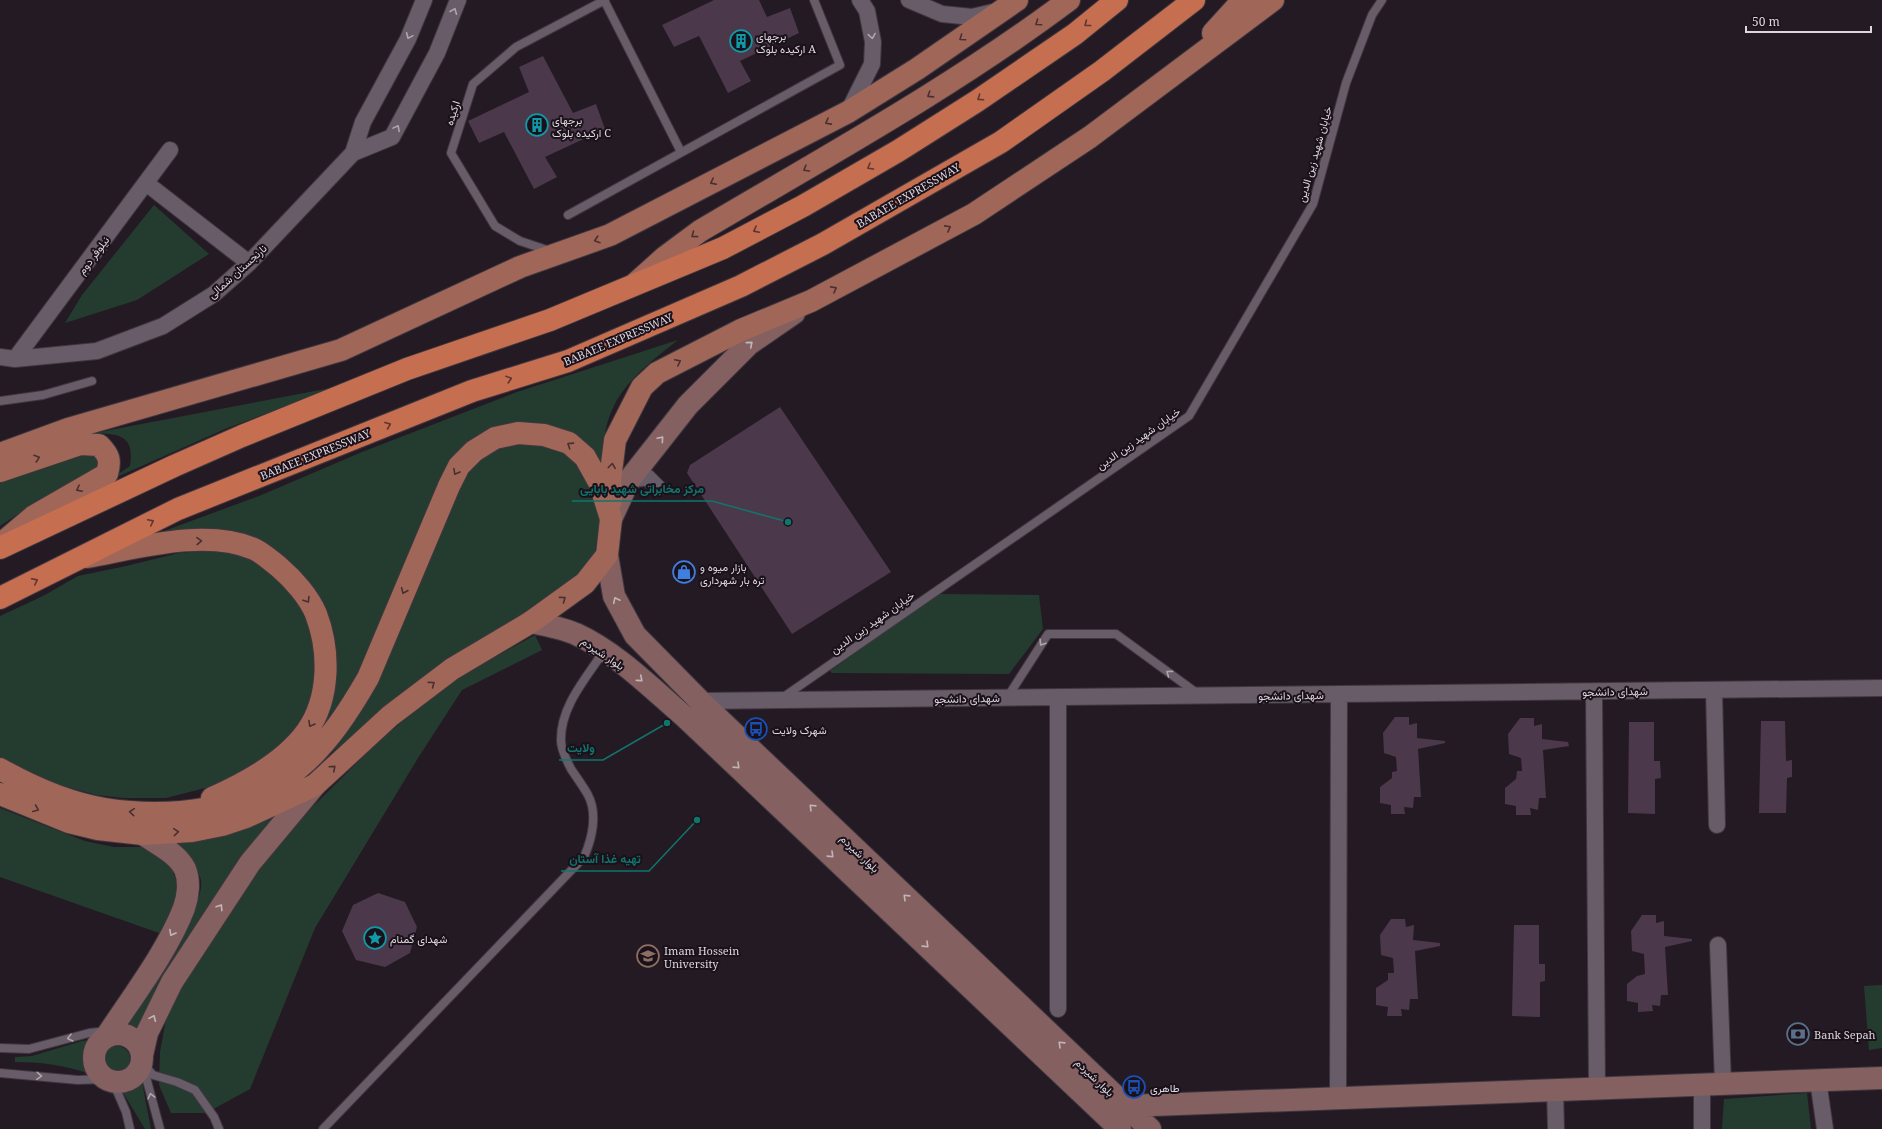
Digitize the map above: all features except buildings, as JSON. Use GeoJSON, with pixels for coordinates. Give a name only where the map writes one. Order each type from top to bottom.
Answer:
{"type":"FeatureCollection","features":[{"type":"Feature","properties":{"kind":"highway"},"geometry":{"type":"LineString","coordinates":[[0,546],[242,436],[407,369],[550,320],[723,248],[803,206],[898,151],[977,101],[1075,34],[1117,0]]}},
{"type":"Feature","properties":{"kind":"highway","name":"BABAEE EXPRESSWAY"},"geometry":{"type":"LineString","coordinates":[[0,598],[178,509],[472,391],[568,361],[741,286],[823,244],[1000,142],[1102,71],[1194,0]]}},
{"type":"Feature","properties":{"kind":"main road"},"geometry":{"type":"LineString","coordinates":[[636,283],[665,257],[700,231],[926,97],[995,52],[1070,0]]}},
{"type":"Feature","properties":{"kind":"main road"},"geometry":{"type":"LineString","coordinates":[[1178,71],[1243,0]]}},
{"type":"Feature","properties":{"kind":"main road"},"geometry":{"type":"LineString","coordinates":[[143,834],[175,856],[185,870],[188,893],[184,908],[156,962],[108,1034],[97,1045],[94,1060],[100,1074],[109,1080],[120,1082],[134,1076],[142,1059],[146,1033],[172,982],[250,863],[315,785],[390,716],[452,669],[539,623],[585,583],[607,555],[611,519],[610,480],[615,440],[642,387],[657,373],[741,330],[811,301],[974,214],[1090,137],[1273,0]]}},
{"type":"Feature","properties":{"kind":"main road"},"geometry":{"type":"LineString","coordinates":[[0,454],[68,429],[341,350],[520,267],[556,253],[610,236],[848,112],[918,69],[1010,5]]}},
{"type":"Feature","properties":{"kind":"main road"},"geometry":{"type":"LineString","coordinates":[[611,519],[629,480],[688,405],[750,344],[811,301]]}},
{"type":"Feature","properties":{"kind":"main road"},"geometry":{"type":"LineString","coordinates":[[0,769],[49,792],[103,809],[136,813],[209,809],[255,796],[276,785],[300,767],[335,730],[352,707],[368,678],[449,486],[459,466],[474,451],[495,438],[518,433],[544,435],[569,443],[585,457],[594,470],[611,519]]}},
{"type":"Feature","properties":{"kind":"main road"},"geometry":{"type":"LineString","coordinates":[[0,471],[52,452],[85,444],[99,445],[108,454],[110,463],[107,474],[34,516],[0,546]]}},
{"type":"Feature","properties":{"kind":"main road"},"geometry":{"type":"LineString","coordinates":[[78,558],[172,542],[205,540],[235,544],[254,550],[268,558],[300,589],[315,614],[323,638],[326,662],[320,702],[316,715],[307,731],[295,746],[256,775],[231,789],[185,810]]}},
{"type":"Feature","properties":{"kind":"main road","name":"بلوار شیردم"},"geometry":{"type":"LineString","coordinates":[[607,555],[614,596],[641,633],[700,701],[1119,1119]]}},
{"type":"Feature","properties":{"kind":"main road","name":"بلوار شیردم"},"geometry":{"type":"LineString","coordinates":[[539,623],[576,634],[608,654],[686,717],[1119,1119],[1150,1129]]}},
{"type":"Feature","properties":{"kind":"main road"},"geometry":{"type":"LineString","coordinates":[[608,654],[626,635],[641,633]]}},
{"type":"Feature","properties":{"kind":"main road"},"geometry":{"type":"LineString","coordinates":[[686,717],[700,701]]}},
{"type":"Feature","properties":{"kind":"main road"},"geometry":{"type":"LineString","coordinates":[[0,794],[69,822],[98,829],[143,834],[192,831],[222,825],[246,817],[315,785]]}},
{"type":"Feature","properties":{"kind":"main road"},"geometry":{"type":"LineString","coordinates":[[108,1034],[124,1034],[131,1037],[140,1048],[142,1059]]}},
{"type":"Feature","properties":{"kind":"main road"},"geometry":{"type":"LineString","coordinates":[[1119,1119],[1338,1098],[1882,1078]]}},
{"type":"Feature","properties":{"kind":"street","name":"نارنجستان شمالی"},"geometry":{"type":"LineString","coordinates":[[353,153],[392,137],[437,53],[458,0]]}},
{"type":"Feature","properties":{"kind":"street"},"geometry":{"type":"LineString","coordinates":[[848,112],[872,64],[873,42],[867,10],[860,0]]}},
{"type":"Feature","properties":{"kind":"street"},"geometry":{"type":"LineString","coordinates":[[909,0],[942,14],[972,17],[1010,5]]}},
{"type":"Feature","properties":{"kind":"street","name":"نارنجستان شمالی"},"geometry":{"type":"LineString","coordinates":[[8,358],[97,351],[163,326],[214,294],[249,263],[353,153],[364,122],[408,39],[419,2]]}},
{"type":"Feature","properties":{"kind":"street","name":"نیلوفر دوم"},"geometry":{"type":"LineString","coordinates":[[8,358],[146,183],[170,150]]}},
{"type":"Feature","properties":{"kind":"street"},"geometry":{"type":"LineString","coordinates":[[146,183],[249,263]]}},
{"type":"Feature","properties":{"kind":"street"},"geometry":{"type":"LineString","coordinates":[[629,480],[647,477],[658,488]]}},
{"type":"Feature","properties":{"kind":"street","name":"شهدای دانشجو"},"geometry":{"type":"LineString","coordinates":[[700,701],[1882,688]]}},
{"type":"Feature","properties":{"kind":"street"},"geometry":{"type":"LineString","coordinates":[[1714,690],[1717,825]]}},
{"type":"Feature","properties":{"kind":"street"},"geometry":{"type":"LineString","coordinates":[[1594,692],[1597,1088]]}},
{"type":"Feature","properties":{"kind":"street"},"geometry":{"type":"LineString","coordinates":[[1338,1098],[1339,694]]}},
{"type":"Feature","properties":{"kind":"street"},"geometry":{"type":"LineString","coordinates":[[1058,697],[1058,1010]]}},
{"type":"Feature","properties":{"kind":"street"},"geometry":{"type":"LineString","coordinates":[[1702,1129],[1712,1084],[1718,945]]}},
{"type":"Feature","properties":{"kind":"street"},"geometry":{"type":"LineString","coordinates":[[1818,1080],[1825,1129]]}},
{"type":"Feature","properties":{"kind":"street"},"geometry":{"type":"LineString","coordinates":[[1555,1089],[1556,1129]]}},
{"type":"Feature","properties":{"kind":"lane"},"geometry":{"type":"LineString","coordinates":[[604,0],[682,152]]}},
{"type":"Feature","properties":{"kind":"lane","name":"ارکیده"},"geometry":{"type":"LineString","coordinates":[[556,253],[520,241],[495,226],[451,153],[473,84],[516,47],[604,0]]}},
{"type":"Feature","properties":{"kind":"lane"},"geometry":{"type":"LineString","coordinates":[[568,215],[840,65],[814,0]]}},
{"type":"Feature","properties":{"kind":"lane","name":"خیابان شهید زین الدین"},"geometry":{"type":"LineString","coordinates":[[780,700],[1189,416],[1313,204],[1346,83],[1372,15],[1382,0]]}},
{"type":"Feature","properties":{"kind":"lane"},"geometry":{"type":"LineString","coordinates":[[0,401],[43,395],[92,381]]}},
{"type":"Feature","properties":{"kind":"lane"},"geometry":{"type":"LineString","coordinates":[[1007,698],[1048,634],[1116,634],[1200,696]]}},
{"type":"Feature","properties":{"kind":"lane"},"geometry":{"type":"LineString","coordinates":[[323,1129],[584,857],[591,840],[594,821],[589,796],[567,762],[561,742],[563,721],[571,701],[608,654]]}},
{"type":"Feature","properties":{"kind":"lane"},"geometry":{"type":"LineString","coordinates":[[0,1048],[29,1048],[89,1033],[98,1032],[108,1034]]}},
{"type":"Feature","properties":{"kind":"lane"},"geometry":{"type":"LineString","coordinates":[[142,1059],[160,1129]]}},
{"type":"Feature","properties":{"kind":"lane"},"geometry":{"type":"LineString","coordinates":[[142,1059],[153,1075],[177,1082],[195,1090],[214,1117],[219,1129]]}},
{"type":"Feature","properties":{"kind":"lane"},"geometry":{"type":"LineString","coordinates":[[0,1073],[78,1080],[109,1080],[126,1112],[130,1129]]}},
{"type":"Feature","properties":{"kind":"green space"},"geometry":{"type":"Polygon","coordinates":[[[154,205],[209,254],[137,300],[65,323],[82,295],[154,205]]]}},
{"type":"Feature","properties":{"kind":"green space"},"geometry":{"type":"Polygon","coordinates":[[[678,340],[643,369],[629,383],[619,397],[611,413],[605,431],[603,477],[583,443],[481,437],[377,631],[348,694],[310,750],[326,713],[311,589],[200,531],[164,531],[259,496],[362,452],[517,392],[678,340]]]}},
{"type":"Feature","properties":{"kind":"green space"},"geometry":{"type":"Polygon","coordinates":[[[336,387],[225,429],[108,481],[130,466],[130,448],[123,438],[111,434],[94,433],[336,387]]]}},
{"type":"Feature","properties":{"kind":"green space"},"geometry":{"type":"Polygon","coordinates":[[[515,441],[552,445],[580,464],[598,495],[601,530],[591,565],[567,591],[401,698],[316,765],[459,483],[486,452],[515,441]]]}},
{"type":"Feature","properties":{"kind":"green space"},"geometry":{"type":"Polygon","coordinates":[[[96,452],[105,466],[60,491],[39,500],[0,526],[0,478],[23,468],[96,452]]]}},
{"type":"Feature","properties":{"kind":"green space"},"geometry":{"type":"Polygon","coordinates":[[[212,550],[232,551],[260,564],[287,586],[304,614],[312,632],[315,648],[315,681],[307,714],[287,741],[239,775],[213,786],[166,798],[123,798],[97,795],[55,784],[0,761],[0,616],[43,596],[78,576],[179,553],[212,550]]]}},
{"type":"Feature","properties":{"kind":"green space"},"geometry":{"type":"Polygon","coordinates":[[[937,594],[1039,595],[1043,629],[1009,674],[832,673],[830,671],[937,594]]]}},
{"type":"Feature","properties":{"kind":"green space"},"geometry":{"type":"Polygon","coordinates":[[[535,635],[542,650],[462,690],[418,758],[315,928],[250,1089],[206,1113],[171,1113],[159,1085],[160,1052],[168,1008],[269,850],[377,743],[448,683],[535,635]]]}},
{"type":"Feature","properties":{"kind":"green space"},"geometry":{"type":"Polygon","coordinates":[[[0,808],[85,841],[114,847],[144,847],[157,852],[171,866],[177,883],[175,901],[170,916],[159,933],[0,877],[0,808]]]}},
{"type":"Feature","properties":{"kind":"green space"},"geometry":{"type":"Polygon","coordinates":[[[276,816],[256,838],[239,861],[177,954],[150,1001],[137,1034],[129,1029],[118,1027],[182,933],[200,894],[201,880],[196,868],[193,863],[171,842],[219,833],[276,816]]]}},
{"type":"Feature","properties":{"kind":"green space"},"geometry":{"type":"Polygon","coordinates":[[[1882,985],[1882,1048],[1869,1050],[1864,986],[1882,985]]]}},
{"type":"Feature","properties":{"kind":"green space"},"geometry":{"type":"Polygon","coordinates":[[[90,1040],[85,1049],[84,1056],[84,1064],[87,1073],[51,1064],[15,1062],[15,1057],[32,1056],[90,1040]]]}},
{"type":"Feature","properties":{"kind":"green space"},"geometry":{"type":"Polygon","coordinates":[[[117,1046],[126,1050],[130,1059],[126,1068],[117,1072],[108,1068],[104,1059],[108,1050],[117,1046]]]}},
{"type":"Feature","properties":{"kind":"green space"},"geometry":{"type":"Polygon","coordinates":[[[142,1082],[151,1129],[145,1129],[122,1091],[142,1082]]]}},
{"type":"Feature","properties":{"kind":"green space"},"geometry":{"type":"Polygon","coordinates":[[[1807,1093],[1811,1129],[1722,1129],[1724,1099],[1807,1093]]]}},
{"type":"Feature","properties":{"kind":"place","name":"برجهای ارکیده بلوک A"},"geometry":{"type":"Point","coordinates":[741,41]}},
{"type":"Feature","properties":{"kind":"place","name":"برجهای ارکیده بلوک C"},"geometry":{"type":"Point","coordinates":[537,125]}},
{"type":"Feature","properties":{"kind":"place","name":"مرکز مخابراتی شهید بابایی"},"geometry":{"type":"Point","coordinates":[788,522]}},
{"type":"Feature","properties":{"kind":"place","name":"بازار میوه و تره بار شهرداری"},"geometry":{"type":"Point","coordinates":[684,572]}},
{"type":"Feature","properties":{"kind":"place","name":"ولایت"},"geometry":{"type":"Point","coordinates":[667,723]}},
{"type":"Feature","properties":{"kind":"place","name":"شهرک ولایت"},"geometry":{"type":"Point","coordinates":[756,729]}},
{"type":"Feature","properties":{"kind":"place","name":"تهیه غذا آستان"},"geometry":{"type":"Point","coordinates":[697,820]}},
{"type":"Feature","properties":{"kind":"place","name":"شهدای گمنام"},"geometry":{"type":"Point","coordinates":[375,938]}},
{"type":"Feature","properties":{"kind":"place","name":"Imam Hossein University"},"geometry":{"type":"Point","coordinates":[648,956]}},
{"type":"Feature","properties":{"kind":"place","name":"Bank Sepah"},"geometry":{"type":"Point","coordinates":[1798,1034]}},
{"type":"Feature","properties":{"kind":"place","name":"طاهری"},"geometry":{"type":"Point","coordinates":[1134,1087]}}]}
